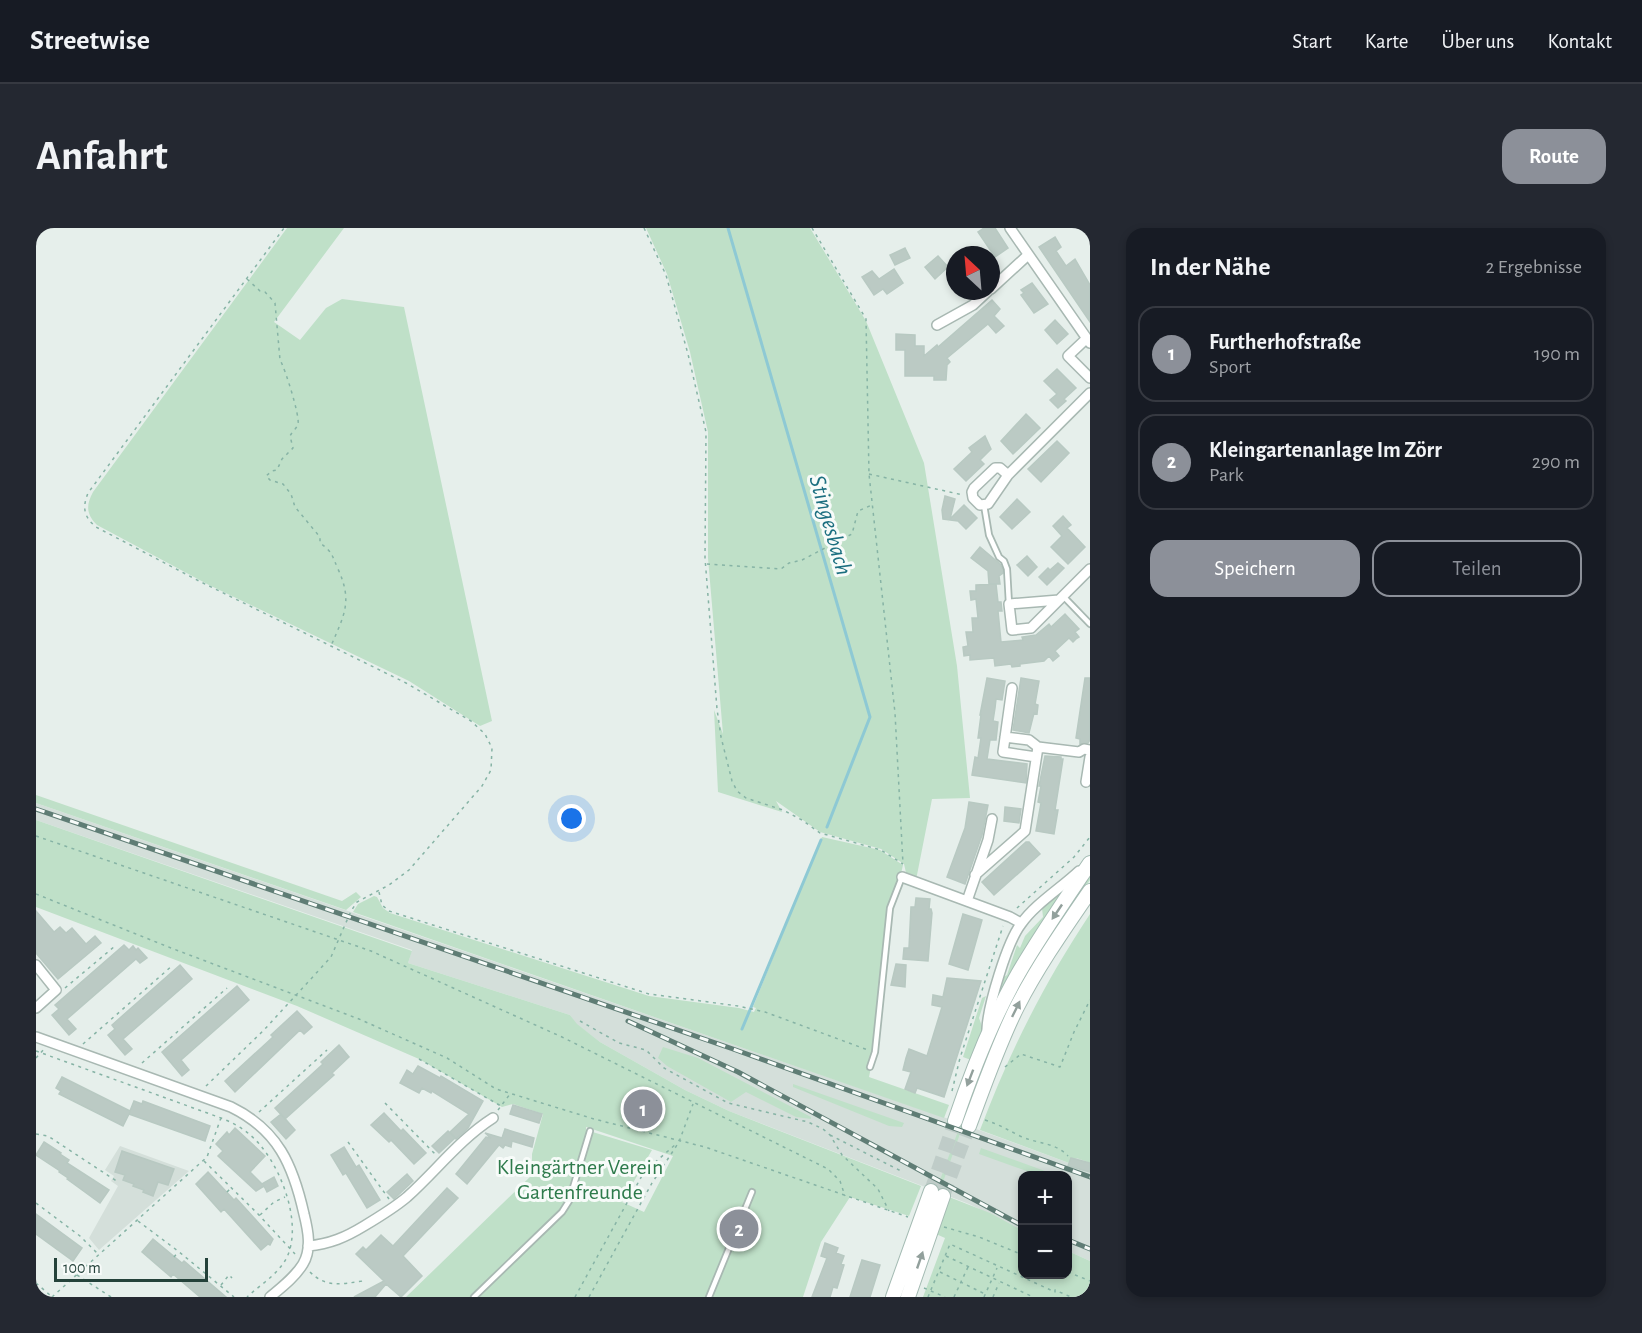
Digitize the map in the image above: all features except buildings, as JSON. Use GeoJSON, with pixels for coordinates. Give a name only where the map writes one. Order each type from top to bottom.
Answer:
{"type":"FeatureCollection","features":[{"type":"Feature","properties":{"kind":"main road"},"geometry":{"type":"LineString","coordinates":[[955,1121],[987,1035],[1031,952],[1090,862]]}},
{"type":"Feature","properties":{"kind":"main road"},"geometry":{"type":"LineString","coordinates":[[975,1122],[996,1053],[1018,1006],[1050,950],[1090,891]]}},
{"type":"Feature","properties":{"kind":"main road"},"geometry":{"type":"LineString","coordinates":[[908,1297],[927,1222],[937,1193]]}},
{"type":"Feature","properties":{"kind":"main road"},"geometry":{"type":"LineString","coordinates":[[893,1297],[927,1222]]}},
{"type":"Feature","properties":{"kind":"street"},"geometry":{"type":"LineString","coordinates":[[1010,228],[1088,341],[1068,356],[1090,378]]}},
{"type":"Feature","properties":{"kind":"street"},"geometry":{"type":"LineString","coordinates":[[1000,281],[1028,255]]}},
{"type":"Feature","properties":{"kind":"street"},"geometry":{"type":"LineString","coordinates":[[937,325],[979,300]]}},
{"type":"Feature","properties":{"kind":"street"},"geometry":{"type":"LineString","coordinates":[[1008,475],[1000,468],[995,468],[974,488],[973,498],[984,505],[991,501],[1008,475],[1090,393]]}},
{"type":"Feature","properties":{"kind":"street"},"geometry":{"type":"LineString","coordinates":[[1061,598],[1009,604],[1012,630],[1031,628],[1061,598],[1090,569]]}},
{"type":"Feature","properties":{"kind":"street"},"geometry":{"type":"LineString","coordinates":[[1012,688],[1003,752],[1090,750]]}},
{"type":"Feature","properties":{"kind":"street"},"geometry":{"type":"LineString","coordinates":[[975,875],[1025,831],[1037,752],[1029,740],[1005,737]]}},
{"type":"Feature","properties":{"kind":"street"},"geometry":{"type":"LineString","coordinates":[[1086,782],[1090,757]]}},
{"type":"Feature","properties":{"kind":"street"},"geometry":{"type":"LineString","coordinates":[[968,901],[988,840],[992,819]]}},
{"type":"Feature","properties":{"kind":"street"},"geometry":{"type":"LineString","coordinates":[[987,1035],[991,1003],[1013,937],[1021,923],[1090,862]]}},
{"type":"Feature","properties":{"kind":"street"},"geometry":{"type":"LineString","coordinates":[[902,877],[1021,923]]}},
{"type":"Feature","properties":{"kind":"street"},"geometry":{"type":"LineString","coordinates":[[36,965],[56,990],[36,1008]]}},
{"type":"Feature","properties":{"kind":"street"},"geometry":{"type":"LineString","coordinates":[[36,1037],[225,1106],[252,1119],[277,1144],[292,1172],[307,1227],[308,1246],[304,1263],[270,1297]]}},
{"type":"Feature","properties":{"kind":"street"},"geometry":{"type":"LineString","coordinates":[[308,1246],[326,1245],[341,1239],[394,1207],[476,1129],[493,1118]]}},
{"type":"Feature","properties":{"kind":"lane"},"geometry":{"type":"LineString","coordinates":[[984,505],[989,535],[1007,569],[1009,604]]}},
{"type":"Feature","properties":{"kind":"lane"},"geometry":{"type":"LineString","coordinates":[[1061,598],[1090,624]]}},
{"type":"Feature","properties":{"kind":"lane"},"geometry":{"type":"LineString","coordinates":[[870,1067],[875,1052],[890,908],[902,877]]}},
{"type":"Feature","properties":{"kind":"lane"},"geometry":{"type":"LineString","coordinates":[[474,1297],[562,1212],[569,1201],[590,1131]]}},
{"type":"Feature","properties":{"kind":"lane"},"geometry":{"type":"LineString","coordinates":[[709,1297],[752,1192]]}},
{"type":"Feature","properties":{"kind":"path"},"geometry":{"type":"LineString","coordinates":[[197,1095],[331,957],[353,906],[361,899],[400,878],[409,870],[482,786],[491,770],[492,748],[485,734],[471,722],[406,683],[96,527],[88,520],[84,511],[88,493],[284,228]]}},
{"type":"Feature","properties":{"kind":"path"},"geometry":{"type":"LineString","coordinates":[[644,228],[666,275],[688,354],[706,432],[706,564],[717,709],[721,737],[732,780],[737,791],[746,798],[783,810],[820,833],[881,850],[903,864]]}},
{"type":"Feature","properties":{"kind":"path"},"geometry":{"type":"LineString","coordinates":[[812,228],[866,319],[869,474],[895,713],[902,877]]}},
{"type":"Feature","properties":{"kind":"path"},"geometry":{"type":"LineString","coordinates":[[247,279],[260,291],[265,292],[274,303],[280,360],[290,384],[298,425],[290,436],[293,448],[282,459],[277,470],[266,476],[270,480],[283,484],[291,494],[295,507],[320,537],[321,543],[331,551],[346,585],[347,602],[330,646]]}},
{"type":"Feature","properties":{"kind":"path"},"geometry":{"type":"LineString","coordinates":[[869,474],[973,498]]}},
{"type":"Feature","properties":{"kind":"path"},"geometry":{"type":"LineString","coordinates":[[706,564],[781,569],[789,563],[802,560],[852,534],[858,511],[873,505]]}},
{"type":"Feature","properties":{"kind":"path"},"geometry":{"type":"LineString","coordinates":[[36,836],[371,951],[562,1037],[828,1169],[840,1181],[845,1196]]}},
{"type":"Feature","properties":{"kind":"path"},"geometry":{"type":"LineString","coordinates":[[952,1094],[955,1072],[1002,927],[1017,908],[1074,857],[1090,837]]}},
{"type":"Feature","properties":{"kind":"path"},"geometry":{"type":"LineString","coordinates":[[379,891],[382,905],[389,911],[649,994],[754,1009],[875,1052]]}},
{"type":"Feature","properties":{"kind":"path"},"geometry":{"type":"LineString","coordinates":[[36,894],[358,1019],[447,1058],[496,1089],[646,1133],[705,1147],[889,1212],[979,1238],[1018,1253]]}},
{"type":"Feature","properties":{"kind":"path"},"geometry":{"type":"LineString","coordinates":[[56,990],[63,990],[115,946]]}},
{"type":"Feature","properties":{"kind":"path"},"geometry":{"type":"LineString","coordinates":[[76,1051],[173,965]]}},
{"type":"Feature","properties":{"kind":"path"},"geometry":{"type":"LineString","coordinates":[[132,1072],[227,988]]}},
{"type":"Feature","properties":{"kind":"path"},"geometry":{"type":"LineString","coordinates":[[1003,1068],[1021,1054],[1060,1067],[1090,1000]]}},
{"type":"Feature","properties":{"kind":"path"},"geometry":{"type":"LineString","coordinates":[[580,1021],[619,1043],[646,1050],[664,1068],[728,1103],[808,1122],[824,1129],[842,1155],[878,1189],[889,1212]]}},
{"type":"Feature","properties":{"kind":"path"},"geometry":{"type":"LineString","coordinates":[[252,1119],[327,1050]]}},
{"type":"Feature","properties":{"kind":"path"},"geometry":{"type":"LineString","coordinates":[[36,1051],[221,1118],[239,1127],[256,1140],[278,1171],[292,1227],[290,1249],[286,1258],[274,1274],[247,1297]]}},
{"type":"Feature","properties":{"kind":"path"},"geometry":{"type":"LineString","coordinates":[[419,1059],[501,1106]]}},
{"type":"Feature","properties":{"kind":"path"},"geometry":{"type":"LineString","coordinates":[[493,1118],[511,1094]]}},
{"type":"Feature","properties":{"kind":"path"},"geometry":{"type":"LineString","coordinates":[[385,1103],[443,1161]]}},
{"type":"Feature","properties":{"kind":"path"},"geometry":{"type":"LineString","coordinates":[[589,1297],[652,1183],[679,1142],[693,1104]]}},
{"type":"Feature","properties":{"kind":"path"},"geometry":{"type":"LineString","coordinates":[[36,1283],[52,1297],[203,1161],[207,1157],[225,1106]]}},
{"type":"Feature","properties":{"kind":"path"},"geometry":{"type":"LineString","coordinates":[[975,1122],[1000,1124],[1022,1137],[1058,1147],[1068,1156]]}},
{"type":"Feature","properties":{"kind":"path"},"geometry":{"type":"LineString","coordinates":[[646,1133],[647,1129]]}},
{"type":"Feature","properties":{"kind":"path"},"geometry":{"type":"LineString","coordinates":[[36,1134],[48,1136],[118,1182]]}},
{"type":"Feature","properties":{"kind":"path"},"geometry":{"type":"LineString","coordinates":[[830,1135],[901,1171]]}},
{"type":"Feature","properties":{"kind":"path"},"geometry":{"type":"LineString","coordinates":[[348,1142],[394,1207]]}},
{"type":"Feature","properties":{"kind":"path"},"geometry":{"type":"LineString","coordinates":[[575,1297],[644,1172],[679,1142]]}},
{"type":"Feature","properties":{"kind":"path"},"geometry":{"type":"LineString","coordinates":[[203,1161],[259,1215],[311,1273],[325,1283],[363,1281]]}},
{"type":"Feature","properties":{"kind":"path"},"geometry":{"type":"LineString","coordinates":[[227,1192],[231,1187]]}},
{"type":"Feature","properties":{"kind":"path"},"geometry":{"type":"LineString","coordinates":[[255,1218],[274,1202],[285,1197]]}},
{"type":"Feature","properties":{"kind":"path"},"geometry":{"type":"LineString","coordinates":[[36,1203],[80,1236],[99,1255]]}},
{"type":"Feature","properties":{"kind":"path"},"geometry":{"type":"LineString","coordinates":[[137,1220],[234,1297]]}},
{"type":"Feature","properties":{"kind":"path"},"geometry":{"type":"LineString","coordinates":[[928,1297],[950,1244],[1054,1292],[1055,1290],[1071,1297]]}},
{"type":"Feature","properties":{"kind":"path"},"geometry":{"type":"LineString","coordinates":[[174,1257],[178,1251]]}},
{"type":"Feature","properties":{"kind":"path"},"geometry":{"type":"LineString","coordinates":[[945,1256],[1033,1297]]}},
{"type":"Feature","properties":{"kind":"path"},"geometry":{"type":"LineString","coordinates":[[954,1297],[968,1266]]}},
{"type":"Feature","properties":{"kind":"path"},"geometry":{"type":"LineString","coordinates":[[939,1272],[984,1295],[998,1266]]}},
{"type":"Feature","properties":{"kind":"path"},"geometry":{"type":"LineString","coordinates":[[1072,1274],[1090,1281]]}},
{"type":"Feature","properties":{"kind":"path"},"geometry":{"type":"LineString","coordinates":[[77,1275],[111,1297]]}},
{"type":"Feature","properties":{"kind":"path"},"geometry":{"type":"LineString","coordinates":[[205,1279],[207,1275]]}},
{"type":"Feature","properties":{"kind":"path"},"geometry":{"type":"LineString","coordinates":[[220,1286],[229,1275],[232,1278]]}},
{"type":"Feature","properties":{"kind":"path"},"geometry":{"type":"LineString","coordinates":[[993,1297],[1000,1282]]}},
{"type":"Feature","properties":{"kind":"path"},"geometry":{"type":"LineString","coordinates":[[926,1289],[945,1297]]}},
{"type":"Feature","properties":{"kind":"path"},"geometry":{"type":"LineString","coordinates":[[1019,1297],[1022,1292]]}},
{"type":"Feature","properties":{"kind":"path"},"geometry":{"type":"LineString","coordinates":[[1057,1297],[1059,1292]]}},
{"type":"Feature","properties":{"kind":"shaded area"},"geometry":{"type":"Polygon","coordinates":[[[36,803],[946,1118],[1069,1163],[1077,1157],[1090,1163],[1090,1261],[1072,1253],[1072,1171],[1018,1171],[1018,1228],[969,1204],[729,1111],[685,1090],[600,1042],[576,1024],[570,1015],[408,963],[412,950],[36,820],[36,803]]]}},
{"type":"Feature","properties":{"kind":"shaded area"},"geometry":{"type":"Polygon","coordinates":[[[120,1146],[189,1171],[99,1250],[89,1238],[118,1186],[111,1181],[114,1176],[105,1170],[120,1146]]]}},
{"type":"Feature","properties":{"kind":"green space"},"geometry":{"type":"Polygon","coordinates":[[[287,228],[344,228],[274,322],[300,340],[326,308],[342,299],[404,307],[492,721],[480,726],[409,681],[209,585],[97,525],[89,513],[88,505],[93,492],[287,228]]]}},
{"type":"Feature","properties":{"kind":"green space"},"geometry":{"type":"Polygon","coordinates":[[[646,228],[810,228],[866,321],[924,463],[957,666],[970,798],[932,799],[916,880],[907,877],[904,864],[881,849],[820,832],[776,801],[782,812],[718,792],[714,710],[723,734],[708,558],[708,432],[690,352],[667,274],[646,228]]]}},
{"type":"Feature","properties":{"kind":"green space"},"geometry":{"type":"Polygon","coordinates":[[[36,795],[342,901],[356,892],[361,897],[346,910],[36,803],[36,795]]]}},
{"type":"Feature","properties":{"kind":"green space","name":"Kleingärtner Verein Gartenfreunde"},"geometry":{"type":"Polygon","coordinates":[[[36,820],[412,951],[408,963],[570,1015],[577,1024],[600,1042],[685,1090],[729,1111],[921,1186],[909,1216],[850,1197],[821,1242],[803,1297],[406,1297],[532,1175],[532,1154],[543,1114],[513,1104],[502,1107],[419,1059],[297,1006],[36,907],[36,820]],[[586,1127],[586,1130],[652,1150],[622,1202],[644,1212],[673,1156],[586,1127]]]}},
{"type":"Feature","properties":{"kind":"green space"},"geometry":{"type":"Polygon","coordinates":[[[822,837],[880,850],[903,865],[892,898],[869,1077],[949,1105],[944,1118],[353,912],[358,904],[374,896],[390,913],[649,996],[754,1012],[756,1008],[753,1007],[822,837]]]}},
{"type":"Feature","properties":{"kind":"green space"},"geometry":{"type":"Polygon","coordinates":[[[1090,873],[1090,880],[1050,940],[969,1108],[930,1219],[926,1218],[996,1028],[1025,972],[1090,873]]]}},
{"type":"Feature","properties":{"kind":"green space"},"geometry":{"type":"Polygon","coordinates":[[[1068,885],[995,1005],[1002,978],[1007,975],[1017,945],[1020,948],[1025,936],[1043,917],[1042,908],[1068,885]]]}},
{"type":"Feature","properties":{"kind":"green space"},"geometry":{"type":"Polygon","coordinates":[[[1090,914],[1090,1163],[1077,1158],[1069,1163],[980,1130],[1003,1073],[1029,1019],[1057,967],[1090,914]]]}},
{"type":"Feature","properties":{"kind":"green space"},"geometry":{"type":"Polygon","coordinates":[[[986,996],[979,1018],[983,1029],[971,1060],[963,1057],[982,998],[986,996]]]}},
{"type":"Feature","properties":{"kind":"green space"},"geometry":{"type":"Polygon","coordinates":[[[663,1047],[698,1058],[811,1119],[796,1117],[746,1092],[731,1102],[667,1066],[658,1058],[663,1047]]]}},
{"type":"Feature","properties":{"kind":"green space"},"geometry":{"type":"Polygon","coordinates":[[[793,1084],[904,1123],[902,1127],[889,1126],[793,1087],[793,1084]]]}},
{"type":"Feature","properties":{"kind":"green space"},"geometry":{"type":"Polygon","coordinates":[[[981,1148],[1045,1171],[1027,1171],[979,1154],[981,1148]]]}},
{"type":"Feature","properties":{"kind":"green space"},"geometry":{"type":"Polygon","coordinates":[[[949,1197],[990,1213],[1018,1228],[1018,1279],[1072,1279],[1072,1253],[1090,1261],[1090,1297],[923,1297],[945,1238],[936,1234],[949,1197]]]}},
{"type":"Feature","properties":{"kind":"waterway","name":"Stingesbach"},"geometry":{"type":"LineString","coordinates":[[728,228],[870,717],[827,827]]}},
{"type":"Feature","properties":{"kind":"waterway","name":"Stingesbach"},"geometry":{"type":"LineString","coordinates":[[742,1029],[821,840]]}},
{"type":"Feature","properties":{"kind":"tunnel"},"geometry":{"type":"LineString","coordinates":[[931,1191],[955,1121]]}},
{"type":"Feature","properties":{"kind":"tunnel"},"geometry":{"type":"LineString","coordinates":[[943,1196],[969,1126]]}},
{"type":"Feature","properties":{"kind":"railway"},"geometry":{"type":"LineString","coordinates":[[36,809],[733,1049],[1090,1177]]}},
{"type":"Feature","properties":{"kind":"railway"},"geometry":{"type":"LineString","coordinates":[[628,1021],[738,1072],[1021,1225]]}},
{"type":"Feature","properties":{"kind":"railway"},"geometry":{"type":"LineString","coordinates":[[1072,1242],[1090,1249]]}},
{"type":"Feature","properties":{"kind":"place","name":"Furtherhofstraße"},"geometry":{"type":"Point","coordinates":[643,1109]}},
{"type":"Feature","properties":{"kind":"place","name":"Kleingartenanlage Im Zörr"},"geometry":{"type":"Point","coordinates":[739,1229]}}]}
